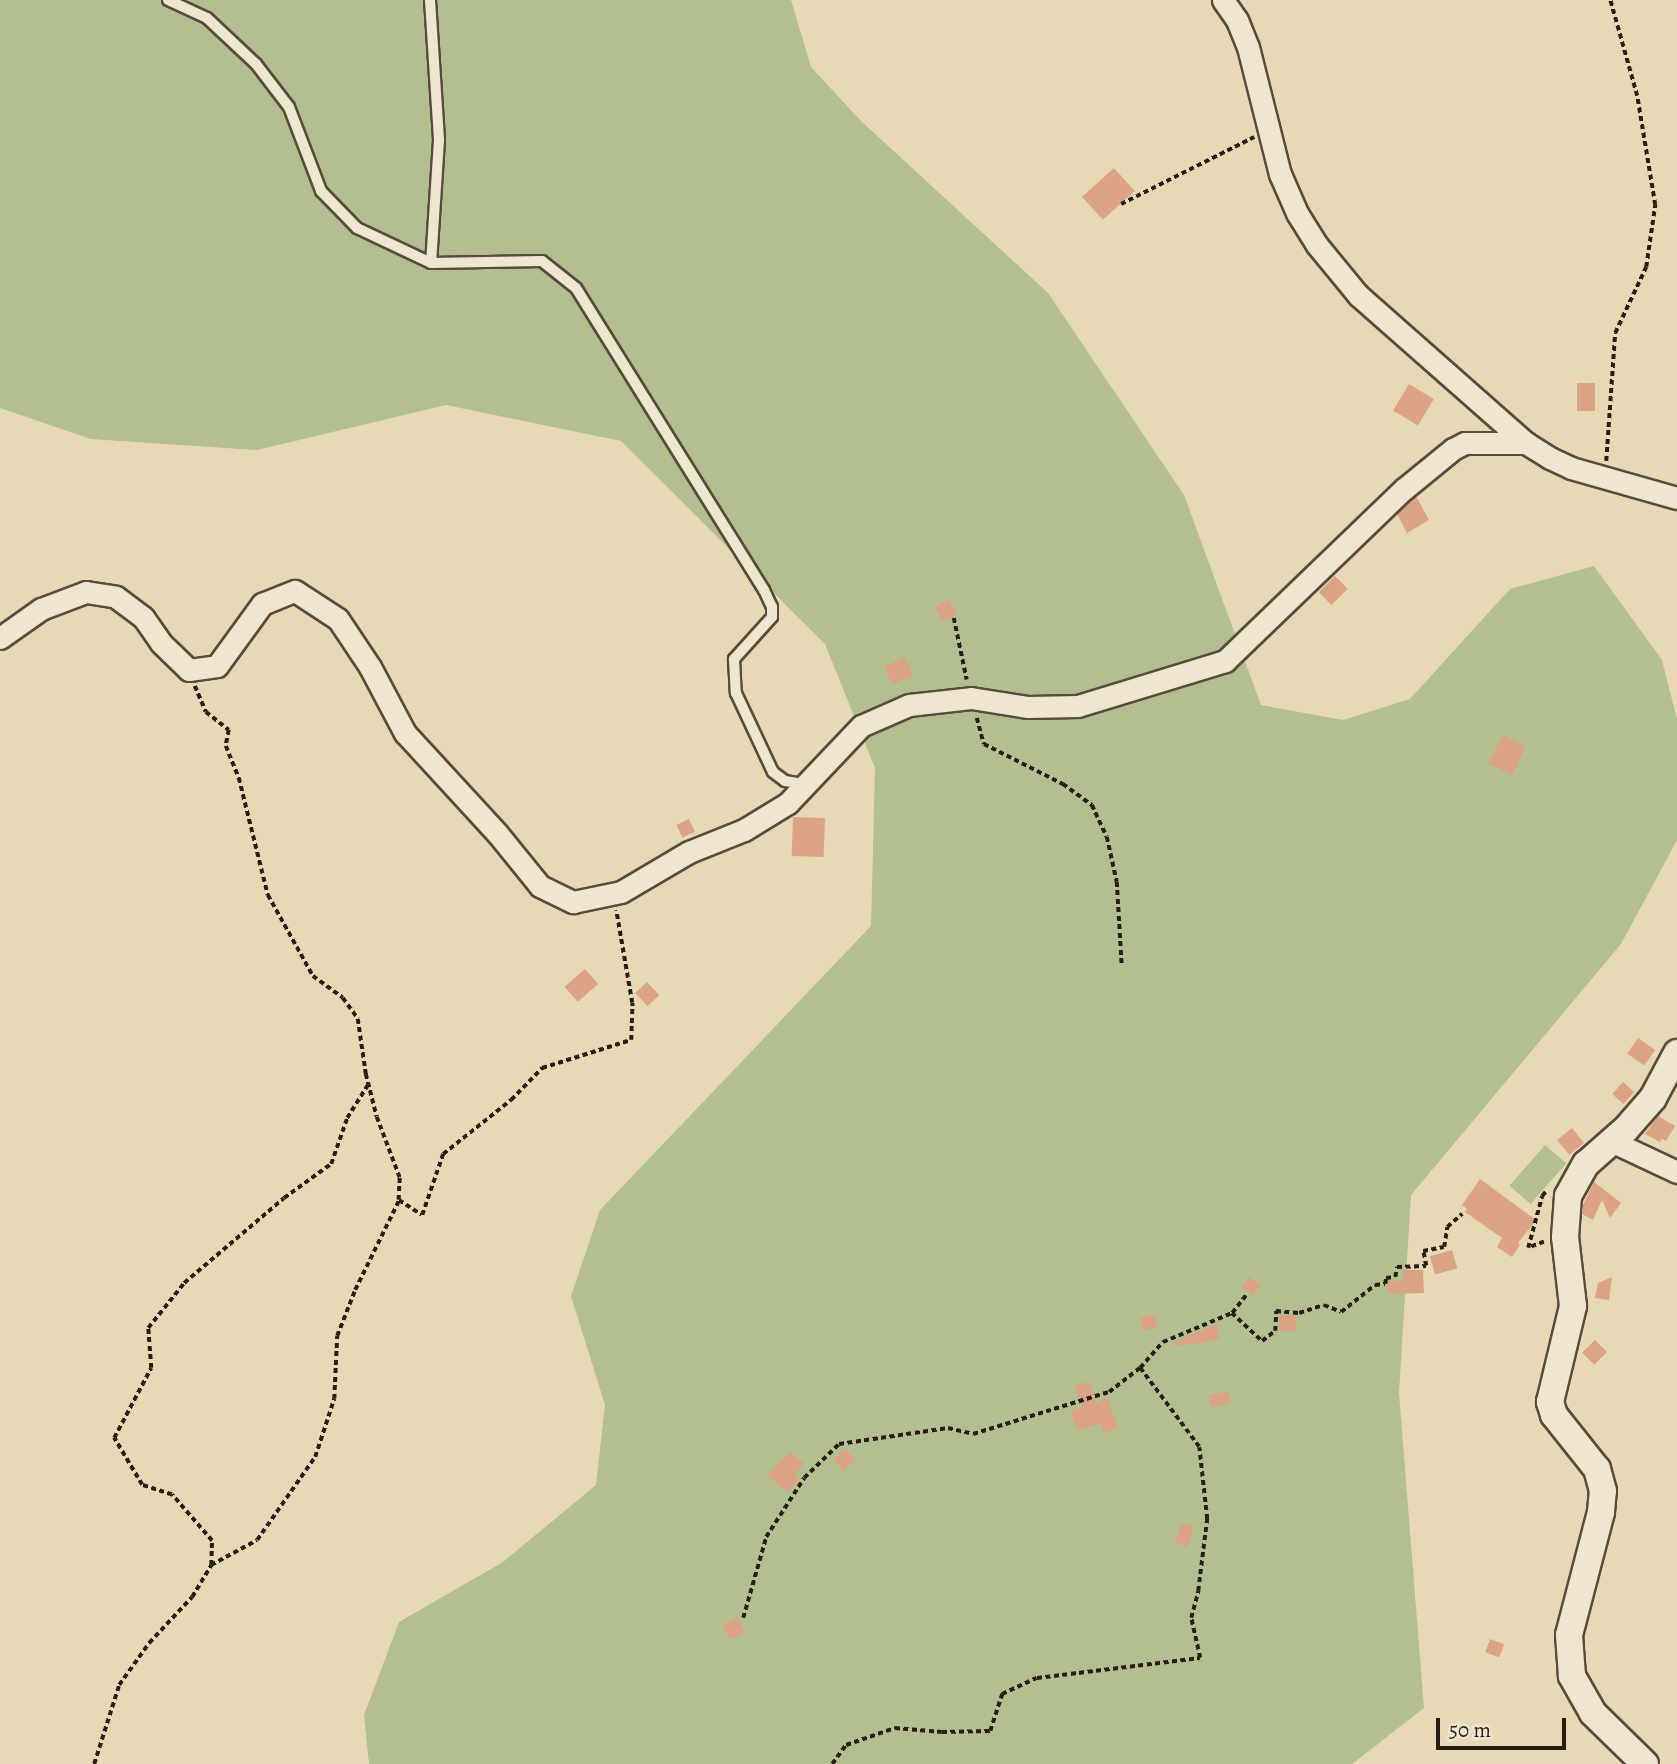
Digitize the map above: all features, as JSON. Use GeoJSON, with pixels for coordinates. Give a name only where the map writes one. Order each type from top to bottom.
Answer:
{"type":"FeatureCollection","features":[{"type":"Feature","properties":{"kind":"street"},"geometry":{"type":"LineString","coordinates":[[1223,0],[1237,20],[1248,47],[1280,174],[1297,213],[1338,274],[1358,295],[1526,443],[1571,468],[1677,498]]}},
{"type":"Feature","properties":{"kind":"street"},"geometry":{"type":"LineString","coordinates":[[0,638],[41,609],[86,592],[116,597],[134,611],[189,670],[216,666],[262,604],[295,591],[338,619],[370,667],[405,733],[497,833],[540,886],[573,902],[621,892],[689,852],[744,830],[788,803],[861,726],[909,705],[971,698],[1028,707],[1077,706],[1225,661],[1404,489],[1453,449],[1465,443],[1526,443]]}},
{"type":"Feature","properties":{"kind":"street"},"geometry":{"type":"LineString","coordinates":[[1645,1764],[1592,1713],[1572,1676],[1569,1635],[1601,1512],[1603,1491],[1597,1469],[1554,1415],[1550,1402],[1573,1306],[1565,1237],[1568,1196],[1586,1164],[1639,1115],[1653,1098],[1677,1053]]}},
{"type":"Feature","properties":{"kind":"street"},"geometry":{"type":"LineString","coordinates":[[1611,1141],[1677,1172]]}},
{"type":"Feature","properties":{"kind":"lane"},"geometry":{"type":"LineString","coordinates":[[168,0],[207,18],[256,64],[289,107],[321,191],[357,228],[431,263],[542,261],[576,288],[772,607],[772,617],[734,659],[736,693],[773,772],[785,781],[805,785]]}},
{"type":"Feature","properties":{"kind":"lane"},"geometry":{"type":"LineString","coordinates":[[430,0],[439,140],[431,263]]}},
{"type":"Feature","properties":{"kind":"path"},"geometry":{"type":"LineString","coordinates":[[1605,477],[1615,334],[1646,267],[1655,205],[1637,96],[1610,0]]}},
{"type":"Feature","properties":{"kind":"path"},"geometry":{"type":"LineString","coordinates":[[1121,204],[1268,130]]}},
{"type":"Feature","properties":{"kind":"path"},"geometry":{"type":"LineString","coordinates":[[954,618],[984,744],[1063,784],[1092,805],[1107,837],[1117,882],[1122,966]]}},
{"type":"Feature","properties":{"kind":"path"},"geometry":{"type":"LineString","coordinates":[[189,670],[205,712],[229,730],[226,746],[239,778],[268,895],[313,976],[343,998],[358,1019],[377,1116],[400,1178],[399,1200],[355,1290],[337,1336],[334,1399],[315,1457],[257,1540],[211,1565]]}},
{"type":"Feature","properties":{"kind":"path"},"geometry":{"type":"LineString","coordinates":[[399,1200],[422,1215],[443,1154],[511,1100],[542,1068],[631,1040],[632,1003],[615,914],[621,892]]}},
{"type":"Feature","properties":{"kind":"path"},"geometry":{"type":"LineString","coordinates":[[94,1764],[118,1685],[149,1643],[192,1597],[211,1565],[212,1541],[172,1495],[142,1485],[114,1438],[150,1368],[148,1328],[184,1283],[284,1198],[331,1164],[347,1118],[369,1083]]}},
{"type":"Feature","properties":{"kind":"path"},"geometry":{"type":"LineString","coordinates":[[1232,1313],[1262,1341],[1275,1331],[1276,1311],[1298,1313],[1324,1305],[1341,1312],[1375,1285],[1385,1284],[1386,1278],[1395,1277],[1397,1267],[1426,1266],[1423,1251],[1444,1247],[1447,1227],[1462,1214]]}},
{"type":"Feature","properties":{"kind":"path"},"geometry":{"type":"LineString","coordinates":[[743,1618],[766,1536],[804,1478],[839,1444],[948,1428],[972,1434],[1109,1392],[1140,1368],[1163,1342],[1232,1313],[1247,1294]]}},
{"type":"Feature","properties":{"kind":"path"},"geometry":{"type":"LineString","coordinates":[[832,1764],[846,1745],[895,1728],[942,1732],[990,1731],[1002,1694],[1037,1678],[1200,1658],[1191,1618],[1198,1591],[1207,1519],[1199,1447],[1140,1368]]}},
{"type":"Feature","properties":{"kind":"green space"},"geometry":{"type":"Polygon","coordinates":[[[0,0],[791,0],[811,67],[861,121],[1048,293],[1184,495],[1261,705],[1343,720],[1410,699],[1510,589],[1594,566],[1662,660],[1677,719],[1677,840],[1621,944],[1411,1195],[1399,1393],[1424,1708],[1352,1764],[369,1764],[364,1715],[399,1622],[503,1562],[596,1485],[605,1405],[571,1296],[600,1210],[871,926],[875,768],[825,644],[621,441],[446,405],[257,450],[91,439],[0,408],[0,0]]]}},
{"type":"Feature","properties":{"kind":"green space"},"geometry":{"type":"Polygon","coordinates":[[[1545,1145],[1566,1163],[1531,1204],[1510,1186],[1545,1145]]]}},
{"type":"Feature","properties":{"kind":"building"},"geometry":{"type":"Polygon","coordinates":[[[1114,168],[1135,191],[1103,220],[1082,197],[1114,168]]]}},
{"type":"Feature","properties":{"kind":"building"},"geometry":{"type":"Polygon","coordinates":[[[1577,383],[1595,383],[1595,411],[1577,411],[1577,383]]]}},
{"type":"Feature","properties":{"kind":"building"},"geometry":{"type":"Polygon","coordinates":[[[1409,384],[1434,399],[1418,426],[1393,411],[1409,384]]]}},
{"type":"Feature","properties":{"kind":"building"},"geometry":{"type":"Polygon","coordinates":[[[1416,496],[1429,520],[1407,533],[1397,514],[1416,496]]]}},
{"type":"Feature","properties":{"kind":"building"},"geometry":{"type":"Polygon","coordinates":[[[1335,576],[1348,589],[1331,605],[1319,592],[1335,576]]]}},
{"type":"Feature","properties":{"kind":"building"},"geometry":{"type":"Polygon","coordinates":[[[949,599],[957,614],[943,622],[935,607],[949,599]]]}},
{"type":"Feature","properties":{"kind":"building"},"geometry":{"type":"Polygon","coordinates":[[[905,657],[913,675],[892,685],[884,666],[905,657]]]}},
{"type":"Feature","properties":{"kind":"building"},"geometry":{"type":"Polygon","coordinates":[[[1502,735],[1526,746],[1512,775],[1488,764],[1502,735]]]}},
{"type":"Feature","properties":{"kind":"building"},"geometry":{"type":"Polygon","coordinates":[[[793,817],[825,818],[824,857],[792,856],[793,817]]]}},
{"type":"Feature","properties":{"kind":"building"},"geometry":{"type":"Polygon","coordinates":[[[689,819],[695,832],[682,838],[676,825],[689,819]]]}},
{"type":"Feature","properties":{"kind":"building"},"geometry":{"type":"Polygon","coordinates":[[[585,969],[598,984],[578,1002],[565,987],[585,969]]]}},
{"type":"Feature","properties":{"kind":"building"},"geometry":{"type":"Polygon","coordinates":[[[647,982],[659,995],[648,1006],[635,993],[647,982]]]}},
{"type":"Feature","properties":{"kind":"building"},"geometry":{"type":"Polygon","coordinates":[[[1638,1038],[1655,1050],[1644,1066],[1627,1054],[1638,1038]]]}},
{"type":"Feature","properties":{"kind":"building"},"geometry":{"type":"Polygon","coordinates":[[[1623,1082],[1634,1092],[1623,1104],[1612,1094],[1623,1082]]]}},
{"type":"Feature","properties":{"kind":"building"},"geometry":{"type":"Polygon","coordinates":[[[1658,1116],[1675,1126],[1666,1141],[1662,1139],[1660,1142],[1645,1134],[1658,1116]]]}},
{"type":"Feature","properties":{"kind":"building"},"geometry":{"type":"Polygon","coordinates":[[[1572,1128],[1584,1143],[1569,1155],[1557,1140],[1572,1128]]]}},
{"type":"Feature","properties":{"kind":"building"},"geometry":{"type":"Polygon","coordinates":[[[1480,1179],[1536,1220],[1518,1243],[1520,1245],[1512,1257],[1497,1247],[1502,1238],[1465,1212],[1467,1209],[1462,1205],[1480,1179]]]}},
{"type":"Feature","properties":{"kind":"building"},"geometry":{"type":"Polygon","coordinates":[[[1594,1182],[1621,1203],[1610,1218],[1602,1200],[1593,1220],[1582,1214],[1583,1205],[1594,1182]]]}},
{"type":"Feature","properties":{"kind":"building"},"geometry":{"type":"Polygon","coordinates":[[[1452,1250],[1457,1268],[1435,1275],[1430,1256],[1452,1250]]]}},
{"type":"Feature","properties":{"kind":"building"},"geometry":{"type":"Polygon","coordinates":[[[1403,1270],[1423,1270],[1424,1293],[1389,1294],[1387,1282],[1403,1280],[1403,1270]]]}},
{"type":"Feature","properties":{"kind":"building"},"geometry":{"type":"Polygon","coordinates":[[[1249,1277],[1261,1285],[1253,1296],[1242,1288],[1249,1277]]]}},
{"type":"Feature","properties":{"kind":"building"},"geometry":{"type":"Polygon","coordinates":[[[1612,1277],[1609,1300],[1595,1298],[1598,1283],[1612,1277]]]}},
{"type":"Feature","properties":{"kind":"building"},"geometry":{"type":"Polygon","coordinates":[[[1154,1314],[1158,1326],[1144,1331],[1140,1319],[1154,1314]]]}},
{"type":"Feature","properties":{"kind":"building"},"geometry":{"type":"Polygon","coordinates":[[[1279,1315],[1296,1315],[1296,1331],[1279,1331],[1279,1315]]]}},
{"type":"Feature","properties":{"kind":"building"},"geometry":{"type":"Polygon","coordinates":[[[1217,1324],[1219,1340],[1176,1346],[1175,1342],[1217,1324]]]}},
{"type":"Feature","properties":{"kind":"building"},"geometry":{"type":"Polygon","coordinates":[[[1595,1340],[1607,1352],[1594,1365],[1582,1353],[1595,1340]]]}},
{"type":"Feature","properties":{"kind":"building"},"geometry":{"type":"Polygon","coordinates":[[[1089,1381],[1096,1403],[1107,1398],[1118,1428],[1104,1433],[1101,1423],[1077,1431],[1071,1411],[1082,1407],[1075,1386],[1089,1381]]]}},
{"type":"Feature","properties":{"kind":"building"},"geometry":{"type":"Polygon","coordinates":[[[1228,1391],[1231,1403],[1211,1407],[1209,1396],[1228,1391]]]}},
{"type":"Feature","properties":{"kind":"building"},"geometry":{"type":"Polygon","coordinates":[[[845,1449],[855,1460],[843,1471],[833,1460],[845,1449]]]}},
{"type":"Feature","properties":{"kind":"building"},"geometry":{"type":"Polygon","coordinates":[[[790,1452],[804,1463],[795,1475],[799,1479],[788,1492],[766,1475],[790,1452]]]}},
{"type":"Feature","properties":{"kind":"building"},"geometry":{"type":"Polygon","coordinates":[[[1182,1522],[1194,1526],[1188,1547],[1175,1543],[1182,1522]]]}},
{"type":"Feature","properties":{"kind":"building"},"geometry":{"type":"Polygon","coordinates":[[[738,1617],[745,1632],[730,1640],[723,1624],[738,1617]]]}},
{"type":"Feature","properties":{"kind":"building"},"geometry":{"type":"Polygon","coordinates":[[[1490,1639],[1504,1644],[1499,1657],[1485,1652],[1490,1639]]]}}]}
